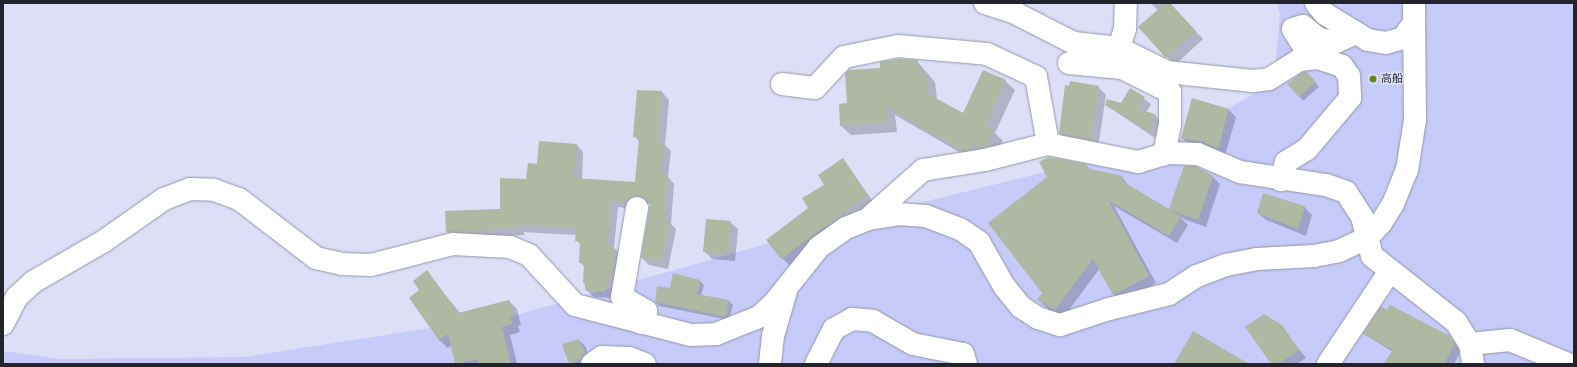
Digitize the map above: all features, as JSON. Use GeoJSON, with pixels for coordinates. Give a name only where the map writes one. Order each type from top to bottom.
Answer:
{"type":"FeatureCollection","features":[{"type":"Feature","properties":{"kind":"street"},"geometry":{"type":"LineString","coordinates":[[985,3],[1015,13],[1074,43],[1119,48],[1167,72],[1233,80],[1269,79],[1299,60],[1311,58],[1342,66],[1349,76],[1350,98],[1308,149],[1286,162],[1280,180]]}},
{"type":"Feature","properties":{"kind":"street"},"geometry":{"type":"LineString","coordinates":[[1119,48],[1125,28],[1126,3]]}},
{"type":"Feature","properties":{"kind":"street"},"geometry":{"type":"LineString","coordinates":[[1316,3],[1325,14],[1356,34],[1368,40],[1386,43],[1414,58]]}},
{"type":"Feature","properties":{"kind":"street"},"geometry":{"type":"LineString","coordinates":[[1386,43],[1403,38],[1414,13]]}},
{"type":"Feature","properties":{"kind":"street"},"geometry":{"type":"LineString","coordinates":[[3,324],[17,297],[33,282],[104,241],[164,199],[190,189],[214,190],[239,199],[316,258],[342,264],[370,265],[453,244],[510,247],[530,255],[575,305],[691,335],[716,334],[759,317],[819,247],[846,228],[868,219],[903,213],[926,216],[960,229],[979,242],[1004,286],[1021,307],[1038,318],[1060,325],[1109,309],[1169,294],[1197,276],[1226,265],[1256,259],[1314,256],[1339,251],[1367,238],[1381,223],[1393,204],[1407,170],[1415,120],[1414,13]]}},
{"type":"Feature","properties":{"kind":"street"},"geometry":{"type":"LineString","coordinates":[[1311,58],[1293,29],[1303,26],[1319,40],[1336,42],[1356,34]]}},
{"type":"Feature","properties":{"kind":"street"},"geometry":{"type":"LineString","coordinates":[[782,84],[815,88],[844,57],[898,46],[988,54],[1036,77],[1048,144]]}},
{"type":"Feature","properties":{"kind":"street"},"geometry":{"type":"LineString","coordinates":[[1069,63],[1122,68],[1170,92],[1170,124],[1164,154]]}},
{"type":"Feature","properties":{"kind":"street"},"geometry":{"type":"LineString","coordinates":[[868,219],[924,170],[984,160],[1048,144],[1138,162],[1164,154],[1198,154],[1240,172],[1280,180],[1326,185],[1346,192],[1362,216],[1372,256],[1456,322],[1472,354],[1510,340],[1568,364]]}},
{"type":"Feature","properties":{"kind":"street"},"geometry":{"type":"LineString","coordinates":[[637,208],[622,296],[646,311],[641,323]]}},
{"type":"Feature","properties":{"kind":"street"},"geometry":{"type":"LineString","coordinates":[[1328,364],[1390,271]]}},
{"type":"Feature","properties":{"kind":"street"},"geometry":{"type":"LineString","coordinates":[[770,364],[773,336],[787,286]]}},
{"type":"Feature","properties":{"kind":"street"},"geometry":{"type":"LineString","coordinates":[[816,364],[834,329],[852,318],[873,321],[913,344],[963,354],[966,364]]}},
{"type":"Feature","properties":{"kind":"street"},"geometry":{"type":"LineString","coordinates":[[592,364],[602,357],[629,358],[645,364]]}},
{"type":"Feature","properties":{"kind":"shaded area"},"geometry":{"type":"Polygon","coordinates":[[[1277,3],[1574,3],[1574,364],[3,364],[3,351],[61,359],[244,357],[520,314],[850,220],[1179,139],[1274,81],[1280,14],[1277,3]]]}},
{"type":"Feature","properties":{"kind":"building"},"geometry":{"type":"Polygon","coordinates":[[[1165,3],[1170,3],[1196,31],[1166,58],[1138,27],[1165,3]]]}},
{"type":"Feature","properties":{"kind":"building"},"geometry":{"type":"Polygon","coordinates":[[[899,59],[918,60],[919,73],[926,72],[928,94],[963,113],[983,70],[1006,80],[985,126],[995,131],[986,147],[981,148],[974,144],[971,150],[963,151],[887,107],[888,123],[840,126],[839,104],[847,103],[845,74],[849,70],[880,68],[880,62],[899,59]]]}},
{"type":"Feature","properties":{"kind":"building"},"geometry":{"type":"Polygon","coordinates":[[[1303,72],[1307,72],[1316,82],[1299,97],[1287,84],[1303,72]]]}},
{"type":"Feature","properties":{"kind":"building"},"geometry":{"type":"Polygon","coordinates":[[[1070,81],[1099,86],[1091,140],[1059,133],[1065,85],[1069,86],[1070,81]]]}},
{"type":"Feature","properties":{"kind":"building"},"geometry":{"type":"Polygon","coordinates":[[[1130,88],[1145,97],[1138,109],[1155,114],[1149,132],[1105,105],[1107,99],[1121,103],[1130,88]]]}},
{"type":"Feature","properties":{"kind":"building"},"geometry":{"type":"Polygon","coordinates":[[[637,90],[662,91],[658,142],[664,143],[661,174],[668,175],[664,222],[670,221],[661,263],[641,258],[650,204],[639,196],[632,196],[626,202],[611,201],[607,246],[614,246],[612,271],[605,292],[585,290],[586,283],[583,283],[584,263],[579,263],[580,241],[575,241],[576,228],[517,225],[517,228],[488,229],[488,231],[446,232],[445,211],[500,209],[500,178],[526,179],[528,163],[537,164],[539,141],[577,144],[574,178],[635,182],[639,137],[633,137],[637,90]]]}},
{"type":"Feature","properties":{"kind":"building"},"geometry":{"type":"Polygon","coordinates":[[[1192,98],[1229,109],[1218,149],[1203,142],[1181,138],[1192,98]]]}},
{"type":"Feature","properties":{"kind":"building"},"geometry":{"type":"Polygon","coordinates":[[[1048,157],[1087,164],[1086,168],[1123,176],[1122,181],[1169,209],[1184,166],[1195,166],[1213,176],[1198,220],[1170,210],[1181,216],[1169,236],[1108,200],[1149,276],[1113,295],[1093,259],[1055,310],[1037,300],[1042,293],[988,223],[1047,177],[1039,162],[1048,157]]]}},
{"type":"Feature","properties":{"kind":"building"},"geometry":{"type":"Polygon","coordinates":[[[843,158],[868,195],[781,259],[766,240],[808,208],[802,198],[824,185],[818,175],[843,158]]]}},
{"type":"Feature","properties":{"kind":"building"},"geometry":{"type":"Polygon","coordinates":[[[1263,193],[1305,206],[1298,229],[1257,213],[1263,193]]]}},
{"type":"Feature","properties":{"kind":"building"},"geometry":{"type":"Polygon","coordinates":[[[706,219],[731,221],[728,254],[703,252],[706,219]]]}},
{"type":"Feature","properties":{"kind":"building"},"geometry":{"type":"Polygon","coordinates":[[[427,270],[458,313],[509,300],[513,317],[510,318],[512,324],[502,327],[511,364],[479,364],[478,359],[455,364],[448,334],[439,340],[409,298],[419,290],[413,281],[427,270]]]}},
{"type":"Feature","properties":{"kind":"building"},"geometry":{"type":"Polygon","coordinates":[[[673,273],[700,280],[697,294],[729,300],[726,317],[655,302],[657,286],[670,288],[673,273]]]}},
{"type":"Feature","properties":{"kind":"building"},"geometry":{"type":"Polygon","coordinates":[[[1390,305],[1450,336],[1455,343],[1444,364],[1383,364],[1393,350],[1363,334],[1381,306],[1387,310],[1390,305]]]}},
{"type":"Feature","properties":{"kind":"building"},"geometry":{"type":"Polygon","coordinates":[[[1264,314],[1282,325],[1299,350],[1279,364],[1271,364],[1245,327],[1264,314]]]}},
{"type":"Feature","properties":{"kind":"building"},"geometry":{"type":"Polygon","coordinates":[[[1193,331],[1249,364],[1174,364],[1193,331]]]}},
{"type":"Feature","properties":{"kind":"building"},"geometry":{"type":"Polygon","coordinates":[[[579,339],[585,354],[580,360],[569,364],[562,344],[579,339]]]}},
{"type":"Feature","properties":{"kind":"place","name":"高船"},"geometry":{"type":"Point","coordinates":[1373,79]}}]}
